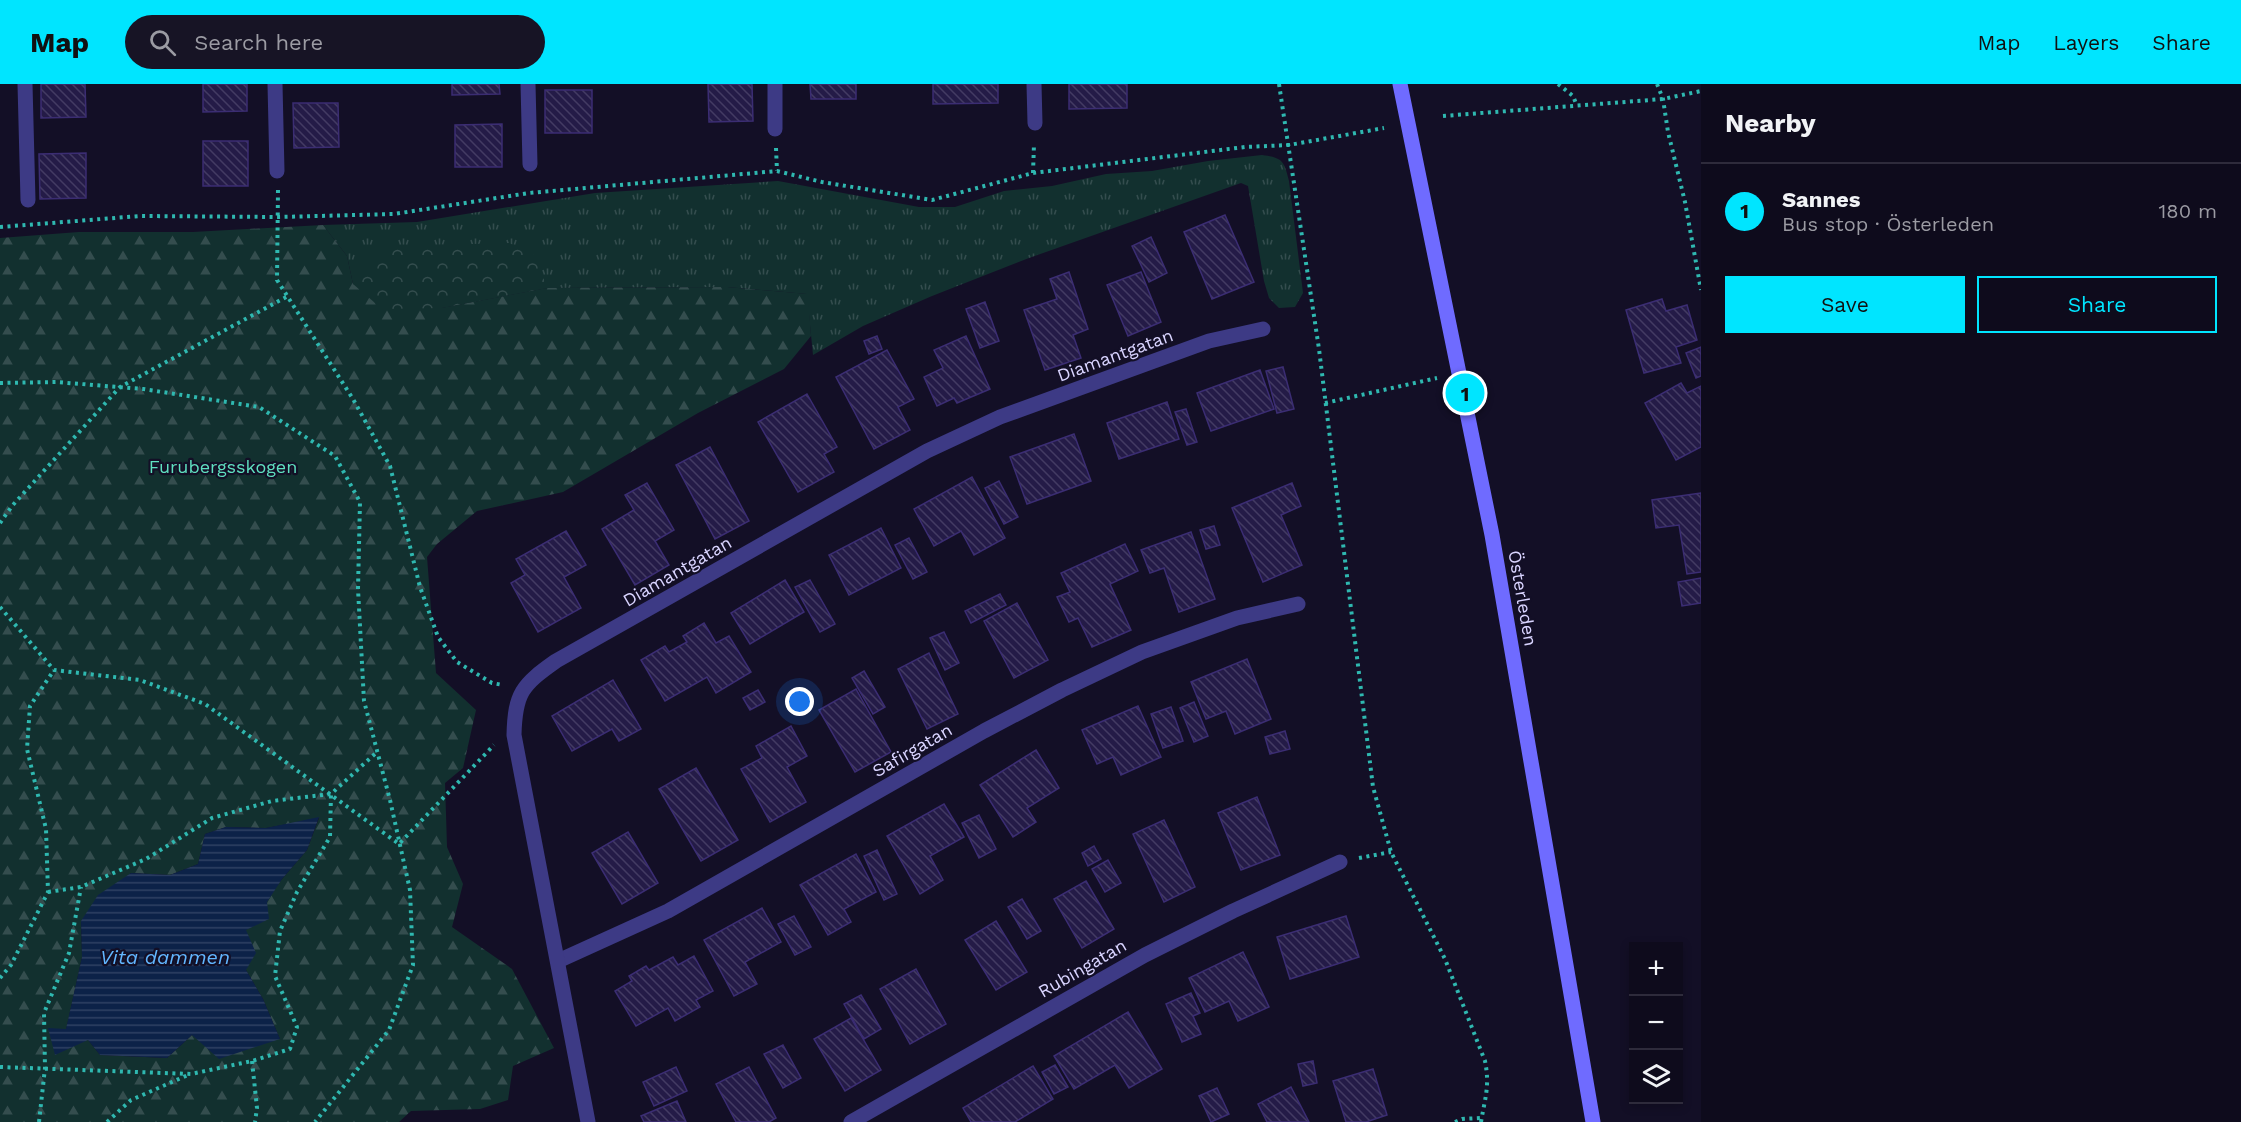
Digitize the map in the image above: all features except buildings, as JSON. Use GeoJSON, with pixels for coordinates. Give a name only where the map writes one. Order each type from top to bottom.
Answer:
{"type":"FeatureCollection","features":[{"type":"Feature","properties":{"kind":"main road","name":"Österleden"},"geometry":{"type":"LineString","coordinates":[[1400,84],[1492,535],[1593,1122]]}},
{"type":"Feature","properties":{"kind":"street"},"geometry":{"type":"LineString","coordinates":[[25,84],[28,200]]}},
{"type":"Feature","properties":{"kind":"street"},"geometry":{"type":"LineString","coordinates":[[275,84],[278,171]]}},
{"type":"Feature","properties":{"kind":"street"},"geometry":{"type":"LineString","coordinates":[[528,84],[530,164]]}},
{"type":"Feature","properties":{"kind":"street"},"geometry":{"type":"LineString","coordinates":[[775,84],[775,129]]}},
{"type":"Feature","properties":{"kind":"street"},"geometry":{"type":"LineString","coordinates":[[1034,84],[1035,123]]}},
{"type":"Feature","properties":{"kind":"street","name":"Diamantgatan"},"geometry":{"type":"LineString","coordinates":[[522,690],[533,677],[556,662],[927,451],[1000,417],[1209,341],[1263,329]]}},
{"type":"Feature","properties":{"kind":"street","name":"Safirgatan"},"geometry":{"type":"LineString","coordinates":[[558,961],[668,911],[984,731],[1062,690],[1152,649],[1237,618],[1298,604]]}},
{"type":"Feature","properties":{"kind":"street"},"geometry":{"type":"LineString","coordinates":[[522,690],[516,705],[514,735],[588,1122]]}},
{"type":"Feature","properties":{"kind":"street","name":"Rubingatan"},"geometry":{"type":"LineString","coordinates":[[851,1122],[1145,955],[1233,911],[1340,862]]}},
{"type":"Feature","properties":{"kind":"path"},"geometry":{"type":"LineString","coordinates":[[1279,84],[1325,403],[1373,787],[1391,852],[1444,959],[1485,1061],[1488,1077],[1488,1091],[1481,1120],[1462,1119],[1455,1122]]}},
{"type":"Feature","properties":{"kind":"path"},"geometry":{"type":"LineString","coordinates":[[1558,84],[1573,96],[1577,106]]}},
{"type":"Feature","properties":{"kind":"path"},"geometry":{"type":"LineString","coordinates":[[1657,84],[1663,99],[1701,290]]}},
{"type":"Feature","properties":{"kind":"path"},"geometry":{"type":"LineString","coordinates":[[1443,116],[1663,99],[1701,91]]}},
{"type":"Feature","properties":{"kind":"path"},"geometry":{"type":"LineString","coordinates":[[1033,173],[1035,123]]}},
{"type":"Feature","properties":{"kind":"path"},"geometry":{"type":"LineString","coordinates":[[0,227],[140,216],[279,217],[394,214],[529,193],[777,171],[822,182],[933,200],[1033,173],[1245,147],[1289,145],[1384,128]]}},
{"type":"Feature","properties":{"kind":"path"},"geometry":{"type":"LineString","coordinates":[[278,171],[278,280],[353,399],[390,466],[420,587],[438,638],[457,662],[492,683],[522,690]]}},
{"type":"Feature","properties":{"kind":"path"},"geometry":{"type":"LineString","coordinates":[[0,523],[12,506],[120,387],[288,296]]}},
{"type":"Feature","properties":{"kind":"path"},"geometry":{"type":"LineString","coordinates":[[1325,403],[1437,378]]}},
{"type":"Feature","properties":{"kind":"path"},"geometry":{"type":"LineString","coordinates":[[0,383],[56,382],[120,387],[259,407],[335,456],[360,502],[358,589],[364,701],[410,890],[412,965],[389,1030],[315,1122]]}},
{"type":"Feature","properties":{"kind":"path"},"geometry":{"type":"LineString","coordinates":[[0,607],[54,670],[140,680],[205,704],[399,844]]}},
{"type":"Feature","properties":{"kind":"path"},"geometry":{"type":"LineString","coordinates":[[0,978],[11,965],[48,892],[46,829],[27,749],[30,706],[54,670]]}},
{"type":"Feature","properties":{"kind":"path"},"geometry":{"type":"LineString","coordinates":[[399,844],[514,724]]}},
{"type":"Feature","properties":{"kind":"path"},"geometry":{"type":"LineString","coordinates":[[48,892],[81,887],[146,858],[212,818],[272,801],[331,794],[377,752]]}},
{"type":"Feature","properties":{"kind":"path"},"geometry":{"type":"LineString","coordinates":[[107,1122],[131,1100],[192,1074],[252,1061],[290,1049],[297,1026],[275,976],[280,930],[297,892],[330,837],[331,794]]}},
{"type":"Feature","properties":{"kind":"path"},"geometry":{"type":"LineString","coordinates":[[1340,862],[1391,852]]}},
{"type":"Feature","properties":{"kind":"path"},"geometry":{"type":"LineString","coordinates":[[39,1122],[45,1068],[44,1013],[69,953],[81,887]]}},
{"type":"Feature","properties":{"kind":"path"},"geometry":{"type":"LineString","coordinates":[[252,1061],[257,1108],[255,1122]]}},
{"type":"Feature","properties":{"kind":"path"},"geometry":{"type":"LineString","coordinates":[[0,1067],[192,1074]]}},
{"type":"Feature","properties":{"kind":"green space"},"geometry":{"type":"Polygon","coordinates":[[[1262,155],[1282,162],[1289,181],[1303,293],[1295,307],[1279,308],[1269,298],[1248,186],[1241,183],[1029,258],[932,296],[863,326],[813,355],[807,294],[727,287],[547,288],[441,308],[353,284],[347,256],[323,225],[417,222],[595,193],[778,181],[919,207],[955,207],[1004,191],[1052,186],[1106,174],[1152,171],[1208,161],[1262,155]]]}},
{"type":"Feature","properties":{"kind":"green space","name":"Furubergsskogen"},"geometry":{"type":"Polygon","coordinates":[[[323,225],[347,256],[353,284],[441,308],[547,288],[727,287],[808,294],[811,336],[784,369],[698,413],[563,492],[477,511],[437,544],[427,557],[436,673],[476,710],[463,768],[445,783],[447,847],[463,884],[452,927],[512,969],[554,1048],[513,1066],[508,1100],[480,1109],[411,1111],[399,1122],[0,1122],[0,238],[79,232],[193,232],[323,225]],[[319,818],[266,828],[226,827],[205,834],[198,864],[170,875],[131,873],[81,921],[82,957],[66,1030],[48,1029],[88,1040],[100,1055],[167,1058],[192,1035],[280,1039],[263,999],[246,970],[245,930],[282,879],[307,850],[319,818]]]}},
{"type":"Feature","properties":{"kind":"green space"},"geometry":{"type":"Polygon","coordinates":[[[509,243],[535,255],[547,288],[441,308],[382,309],[353,284],[369,258],[395,246],[509,243]]]}},
{"type":"Feature","properties":{"kind":"water","name":"Vita dammen"},"geometry":{"type":"Polygon","coordinates":[[[319,817],[307,850],[282,879],[267,902],[269,919],[246,930],[256,953],[246,970],[263,999],[280,1039],[219,1059],[192,1035],[167,1058],[100,1055],[88,1040],[55,1055],[48,1028],[66,1029],[82,957],[81,921],[98,895],[131,873],[170,875],[198,864],[205,834],[226,827],[266,828],[319,817]]]}},
{"type":"Feature","properties":{"kind":"place","name":"Sannes"},"geometry":{"type":"Point","coordinates":[1465,393]}}]}
